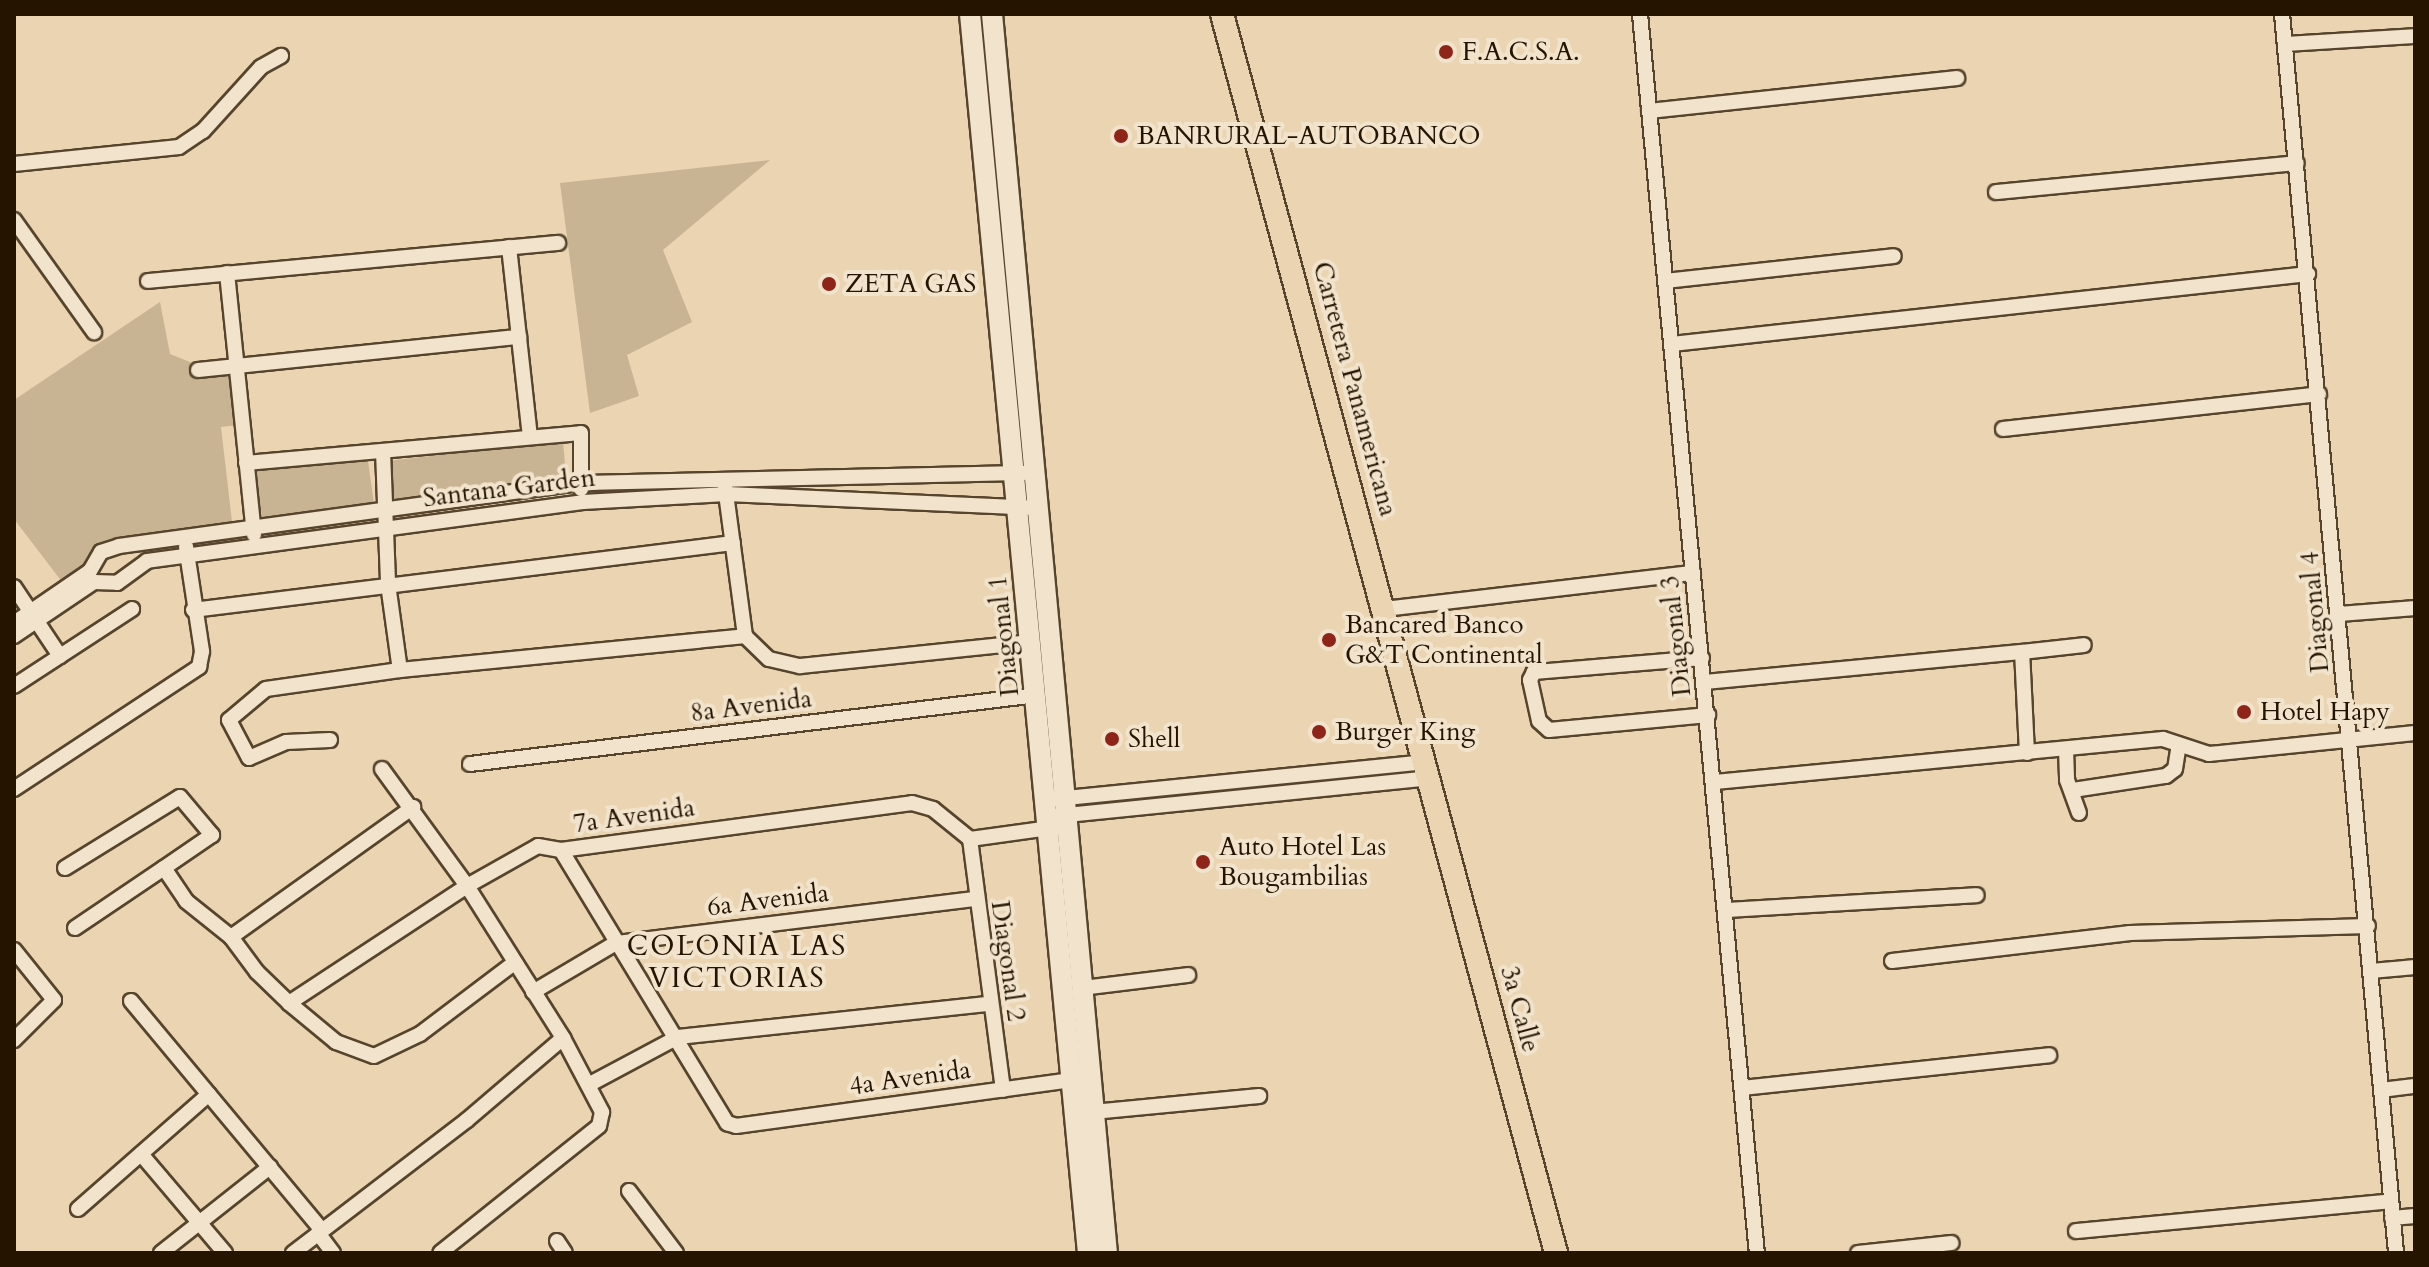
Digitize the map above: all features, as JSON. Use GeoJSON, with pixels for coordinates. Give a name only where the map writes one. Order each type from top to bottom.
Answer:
{"type":"FeatureCollection","features":[{"type":"Feature","properties":{"kind":"main road","name":"Diagonal 1"},"geometry":{"type":"LineString","coordinates":[[970,14],[1011,476],[1037,695],[1082,988],[1081,1079],[1093,1112],[1107,1253]]}},
{"type":"Feature","properties":{"kind":"main road","name":"Diagonal 1"},"geometry":{"type":"LineString","coordinates":[[992,14],[1038,508],[1057,814],[1081,1079],[1088,1253]]}},
{"type":"Feature","properties":{"kind":"main road","name":"Carretera Panamericana"},"geometry":{"type":"LineString","coordinates":[[1222,14],[1428,770]]}},
{"type":"Feature","properties":{"kind":"main road","name":"3a Calle"},"geometry":{"type":"LineString","coordinates":[[1428,770],[1556,1253]]}},
{"type":"Feature","properties":{"kind":"street","name":"Diagonal 3"},"geometry":{"type":"LineString","coordinates":[[1640,14],[1715,782],[1757,1253]]}},
{"type":"Feature","properties":{"kind":"street","name":"Diagonal 4"},"geometry":{"type":"LineString","coordinates":[[2282,14],[2340,614],[2396,1253]]}},
{"type":"Feature","properties":{"kind":"street"},"geometry":{"type":"LineString","coordinates":[[2285,44],[2415,36]]}},
{"type":"Feature","properties":{"kind":"street"},"geometry":{"type":"LineString","coordinates":[[14,164],[179,147],[203,131],[261,67],[281,56]]}},
{"type":"Feature","properties":{"kind":"street"},"geometry":{"type":"LineString","coordinates":[[1649,111],[1957,78]]}},
{"type":"Feature","properties":{"kind":"street"},"geometry":{"type":"LineString","coordinates":[[1996,192],[2297,163]]}},
{"type":"Feature","properties":{"kind":"street"},"geometry":{"type":"LineString","coordinates":[[14,220],[94,332]]}},
{"type":"Feature","properties":{"kind":"street"},"geometry":{"type":"LineString","coordinates":[[148,281],[558,243]]}},
{"type":"Feature","properties":{"kind":"street"},"geometry":{"type":"LineString","coordinates":[[509,247],[530,437]]}},
{"type":"Feature","properties":{"kind":"street"},"geometry":{"type":"LineString","coordinates":[[1665,281],[1894,256]]}},
{"type":"Feature","properties":{"kind":"street"},"geometry":{"type":"LineString","coordinates":[[227,273],[254,546]]}},
{"type":"Feature","properties":{"kind":"street"},"geometry":{"type":"LineString","coordinates":[[1672,344],[2308,274]]}},
{"type":"Feature","properties":{"kind":"street"},"geometry":{"type":"LineString","coordinates":[[198,370],[519,337]]}},
{"type":"Feature","properties":{"kind":"street"},"geometry":{"type":"LineString","coordinates":[[2003,429],[2319,394]]}},
{"type":"Feature","properties":{"kind":"street"},"geometry":{"type":"LineString","coordinates":[[246,463],[581,433],[583,502]]}},
{"type":"Feature","properties":{"kind":"street"},"geometry":{"type":"LineString","coordinates":[[383,451],[388,584],[400,670]]}},
{"type":"Feature","properties":{"kind":"street","name":"Santana Garden"},"geometry":{"type":"LineString","coordinates":[[92,576],[117,583],[138,565],[186,546],[254,529],[581,483],[723,478],[934,478],[1034,473]]}},
{"type":"Feature","properties":{"kind":"street"},"geometry":{"type":"LineString","coordinates":[[723,478],[745,636],[769,659],[800,666],[1032,642]]}},
{"type":"Feature","properties":{"kind":"street"},"geometry":{"type":"LineString","coordinates":[[934,478],[936,501]]}},
{"type":"Feature","properties":{"kind":"street","name":"Santana Garden"},"geometry":{"type":"LineString","coordinates":[[14,623],[34,615],[92,576],[109,548],[254,546],[583,502],[727,494],[936,501],[1038,508]]}},
{"type":"Feature","properties":{"kind":"street"},"geometry":{"type":"LineString","coordinates":[[193,610],[733,543]]}},
{"type":"Feature","properties":{"kind":"street"},"geometry":{"type":"LineString","coordinates":[[14,789],[199,667],[202,651],[193,610],[186,546]]}},
{"type":"Feature","properties":{"kind":"street"},"geometry":{"type":"LineString","coordinates":[[131,548],[138,565]]}},
{"type":"Feature","properties":{"kind":"street"},"geometry":{"type":"LineString","coordinates":[[1385,609],[1693,573]]}},
{"type":"Feature","properties":{"kind":"street"},"geometry":{"type":"LineString","coordinates":[[14,587],[60,656]]}},
{"type":"Feature","properties":{"kind":"street"},"geometry":{"type":"LineString","coordinates":[[2340,614],[2415,608]]}},
{"type":"Feature","properties":{"kind":"street"},"geometry":{"type":"LineString","coordinates":[[14,686],[132,609]]}},
{"type":"Feature","properties":{"kind":"street","name":"Santana Garden"},"geometry":{"type":"LineString","coordinates":[[14,636],[34,615]]}},
{"type":"Feature","properties":{"kind":"street"},"geometry":{"type":"LineString","coordinates":[[330,740],[286,742],[257,759],[249,758],[229,720],[266,689],[400,670],[745,636]]}},
{"type":"Feature","properties":{"kind":"street"},"geometry":{"type":"LineString","coordinates":[[1704,682],[2084,645]]}},
{"type":"Feature","properties":{"kind":"street"},"geometry":{"type":"LineString","coordinates":[[2022,652],[2027,753]]}},
{"type":"Feature","properties":{"kind":"street"},"geometry":{"type":"LineString","coordinates":[[1702,658],[1534,672],[1530,680],[1539,721],[1549,730],[1708,715]]}},
{"type":"Feature","properties":{"kind":"street","name":"8a Avenida"},"geometry":{"type":"LineString","coordinates":[[470,764],[1037,695]]}},
{"type":"Feature","properties":{"kind":"street"},"geometry":{"type":"LineString","coordinates":[[1715,782],[2163,739],[2209,754],[2415,733]]}},
{"type":"Feature","properties":{"kind":"street"},"geometry":{"type":"LineString","coordinates":[[2073,790],[2166,776],[2175,769],[2179,744]]}},
{"type":"Feature","properties":{"kind":"street"},"geometry":{"type":"LineString","coordinates":[[2066,749],[2067,780],[2079,813]]}},
{"type":"Feature","properties":{"kind":"street"},"geometry":{"type":"LineString","coordinates":[[382,769],[413,807],[467,886],[513,964],[563,1038],[590,1084],[602,1112],[599,1126],[440,1253]]}},
{"type":"Feature","properties":{"kind":"street"},"geometry":{"type":"LineString","coordinates":[[1057,814],[1328,787],[1428,770]]}},
{"type":"Feature","properties":{"kind":"street"},"geometry":{"type":"LineString","coordinates":[[970,839],[1057,814],[1326,771],[1428,770]]}},
{"type":"Feature","properties":{"kind":"street"},"geometry":{"type":"LineString","coordinates":[[1326,771],[1328,787]]}},
{"type":"Feature","properties":{"kind":"street"},"geometry":{"type":"LineString","coordinates":[[65,868],[180,797],[212,835],[75,928]]}},
{"type":"Feature","properties":{"kind":"street","name":"7a Avenida"},"geometry":{"type":"LineString","coordinates":[[289,1003],[467,886],[538,846],[561,850],[912,803],[933,809],[970,839]]}},
{"type":"Feature","properties":{"kind":"street"},"geometry":{"type":"LineString","coordinates":[[231,937],[413,807]]}},
{"type":"Feature","properties":{"kind":"street","name":"Diagonal 2"},"geometry":{"type":"LineString","coordinates":[[970,839],[975,899],[1003,1090]]}},
{"type":"Feature","properties":{"kind":"street"},"geometry":{"type":"LineString","coordinates":[[561,850],[616,943],[678,1037]]}},
{"type":"Feature","properties":{"kind":"street"},"geometry":{"type":"LineString","coordinates":[[164,868],[186,901],[231,937],[289,1003],[336,1042],[374,1056],[420,1034],[513,964]]}},
{"type":"Feature","properties":{"kind":"street"},"geometry":{"type":"LineString","coordinates":[[1726,910],[1977,895]]}},
{"type":"Feature","properties":{"kind":"street","name":"6a Avenida"},"geometry":{"type":"LineString","coordinates":[[533,992],[616,943],[975,899]]}},
{"type":"Feature","properties":{"kind":"street"},"geometry":{"type":"LineString","coordinates":[[1892,961],[2130,933],[2368,926]]}},
{"type":"Feature","properties":{"kind":"street"},"geometry":{"type":"LineString","coordinates":[[14,950],[54,1000],[14,1040]]}},
{"type":"Feature","properties":{"kind":"street"},"geometry":{"type":"LineString","coordinates":[[2371,971],[2415,967]]}},
{"type":"Feature","properties":{"kind":"street"},"geometry":{"type":"LineString","coordinates":[[1082,988],[1188,975]]}},
{"type":"Feature","properties":{"kind":"street"},"geometry":{"type":"LineString","coordinates":[[131,1001],[270,1167],[320,1231],[333,1253]]}},
{"type":"Feature","properties":{"kind":"street"},"geometry":{"type":"LineString","coordinates":[[590,1084],[678,1037],[989,1004]]}},
{"type":"Feature","properties":{"kind":"street","name":"4a Avenida"},"geometry":{"type":"LineString","coordinates":[[678,1037],[719,1114],[736,1126],[1081,1079]]}},
{"type":"Feature","properties":{"kind":"street"},"geometry":{"type":"LineString","coordinates":[[293,1253],[467,1120],[563,1038]]}},
{"type":"Feature","properties":{"kind":"street"},"geometry":{"type":"LineString","coordinates":[[1742,1088],[2049,1055]]}},
{"type":"Feature","properties":{"kind":"street"},"geometry":{"type":"LineString","coordinates":[[2381,1090],[2415,1086]]}},
{"type":"Feature","properties":{"kind":"street"},"geometry":{"type":"LineString","coordinates":[[78,1209],[209,1094]]}},
{"type":"Feature","properties":{"kind":"street"},"geometry":{"type":"LineString","coordinates":[[1093,1112],[1259,1096]]}},
{"type":"Feature","properties":{"kind":"street"},"geometry":{"type":"LineString","coordinates":[[141,1154],[225,1253]]}},
{"type":"Feature","properties":{"kind":"street"},"geometry":{"type":"LineString","coordinates":[[161,1253],[270,1167]]}},
{"type":"Feature","properties":{"kind":"street"},"geometry":{"type":"LineString","coordinates":[[629,1191],[676,1253]]}},
{"type":"Feature","properties":{"kind":"street"},"geometry":{"type":"LineString","coordinates":[[2076,1231],[2391,1201]]}},
{"type":"Feature","properties":{"kind":"street"},"geometry":{"type":"LineString","coordinates":[[2392,1218],[2415,1216]]}},
{"type":"Feature","properties":{"kind":"street"},"geometry":{"type":"LineString","coordinates":[[1858,1253],[1951,1243]]}},
{"type":"Feature","properties":{"kind":"shaded area"},"geometry":{"type":"Polygon","coordinates":[[[770,160],[663,250],[692,322],[627,355],[639,396],[590,413],[560,183],[770,160]]]}},
{"type":"Feature","properties":{"kind":"shaded area"},"geometry":{"type":"Polygon","coordinates":[[[160,302],[170,354],[190,362],[194,379],[231,373],[237,425],[221,427],[232,522],[131,548],[119,546],[66,587],[14,519],[14,400],[160,302]]]}},
{"type":"Feature","properties":{"kind":"shaded area"},"geometry":{"type":"Polygon","coordinates":[[[563,441],[566,477],[391,502],[387,461],[563,441]]]}},
{"type":"Feature","properties":{"kind":"shaded area"},"geometry":{"type":"Polygon","coordinates":[[[368,461],[374,504],[263,522],[255,470],[368,461]]]}},
{"type":"Feature","properties":{"kind":"place","name":"F.A.C.S.A."},"geometry":{"type":"Point","coordinates":[1446,52]}},
{"type":"Feature","properties":{"kind":"place","name":"BANRURAL-AUTOBANCO"},"geometry":{"type":"Point","coordinates":[1121,136]}},
{"type":"Feature","properties":{"kind":"place","name":"ZETA GAS"},"geometry":{"type":"Point","coordinates":[829,284]}},
{"type":"Feature","properties":{"kind":"place","name":"Bancared Banco G&T Continental"},"geometry":{"type":"Point","coordinates":[1329,640]}},
{"type":"Feature","properties":{"kind":"place","name":"Hotel Hapy"},"geometry":{"type":"Point","coordinates":[2244,712]}},
{"type":"Feature","properties":{"kind":"place","name":"Burger King"},"geometry":{"type":"Point","coordinates":[1319,732]}},
{"type":"Feature","properties":{"kind":"place","name":"Shell"},"geometry":{"type":"Point","coordinates":[1112,739]}},
{"type":"Feature","properties":{"kind":"place","name":"Auto Hotel Las Bougambilias"},"geometry":{"type":"Point","coordinates":[1203,862]}},
{"type":"Feature","properties":{"kind":"district","name":"COLONIA LAS VICTORIAS"},"geometry":{"type":"Point","coordinates":[737,962]}}]}
